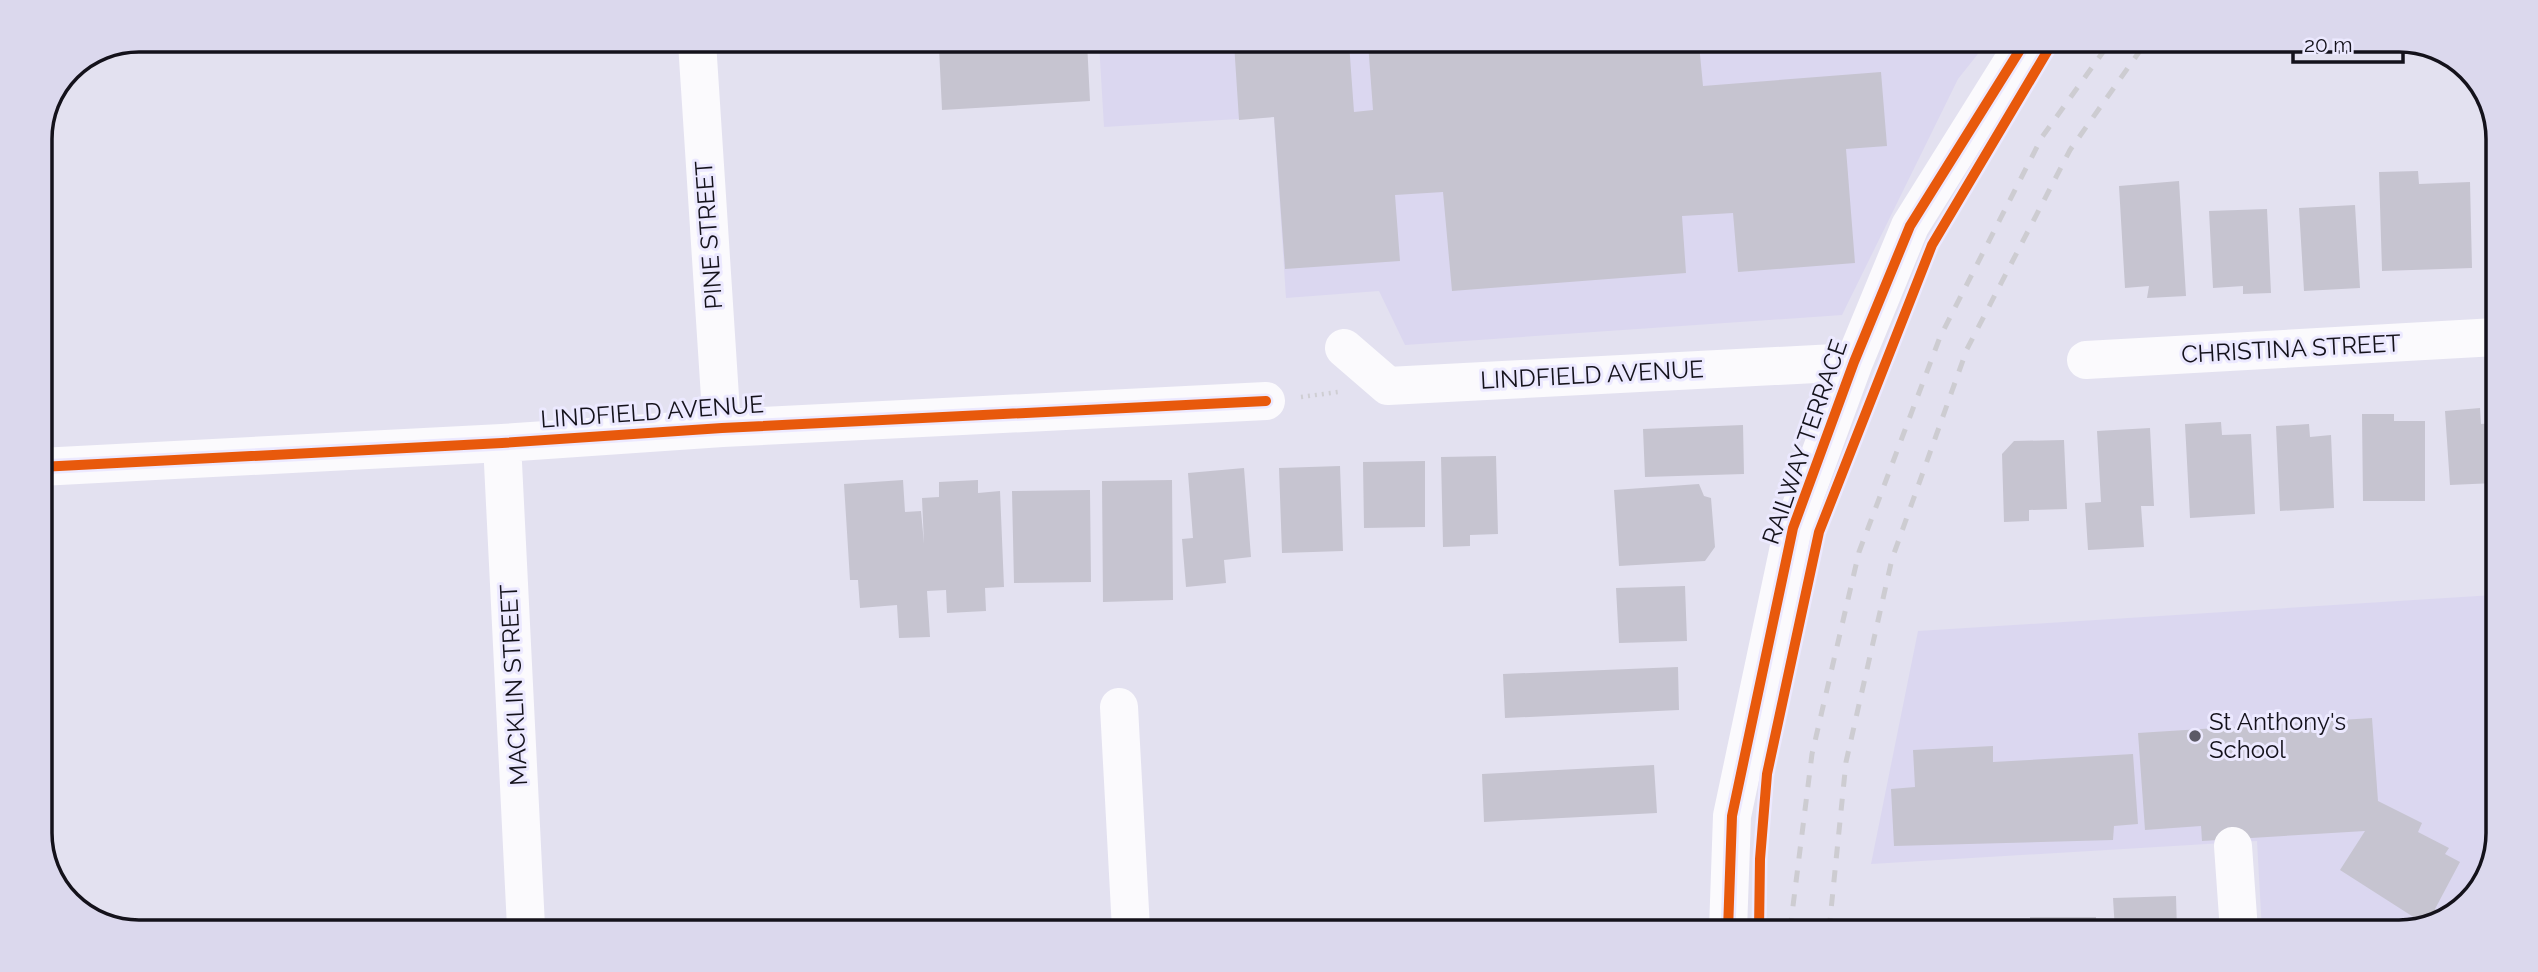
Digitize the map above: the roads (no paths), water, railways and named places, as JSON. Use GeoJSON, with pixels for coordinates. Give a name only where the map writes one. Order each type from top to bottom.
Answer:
{"type":"FeatureCollection","features":[{"type":"Feature","properties":{"kind":"street","name":"PINE STREET"},"geometry":{"type":"LineString","coordinates":[[698,52],[722,428]]}},
{"type":"Feature","properties":{"kind":"street","name":"RAILWAY TERRACE"},"geometry":{"type":"LineString","coordinates":[[1728,920],[1732,816],[1793,528],[1854,362],[1910,226],[2019,52]]}},
{"type":"Feature","properties":{"kind":"street","name":"CHRISTINA STREET"},"geometry":{"type":"LineString","coordinates":[[2086,360],[2485,338]]}},
{"type":"Feature","properties":{"kind":"street","name":"LINDFIELD AVENUE"},"geometry":{"type":"LineString","coordinates":[[1344,348],[1388,386],[1854,362]]}},
{"type":"Feature","properties":{"kind":"street","name":"LINDFIELD AVENUE"},"geometry":{"type":"LineString","coordinates":[[52,466],[502,443],[722,428],[1266,401]]}},
{"type":"Feature","properties":{"kind":"street","name":"MACKLIN STREET"},"geometry":{"type":"LineString","coordinates":[[502,443],[526,920]]}},
{"type":"Feature","properties":{"kind":"street"},"geometry":{"type":"LineString","coordinates":[[1119,707],[1131,920]]}},
{"type":"Feature","properties":{"kind":"street"},"geometry":{"type":"LineString","coordinates":[[2233,846],[2238,920]]}},
{"type":"Feature","properties":{"kind":"railway"},"geometry":{"type":"LineString","coordinates":[[1791,920],[1812,754],[1859,552],[1940,337],[2042,137],[2103,52]]}},
{"type":"Feature","properties":{"kind":"railway"},"geometry":{"type":"LineString","coordinates":[[1830,920],[1846,762],[1892,559],[1967,349],[2070,150],[2139,52]]}},
{"type":"Feature","properties":{"kind":"place","name":"St Anthony's School"},"geometry":{"type":"Point","coordinates":[2195,736]}}]}
